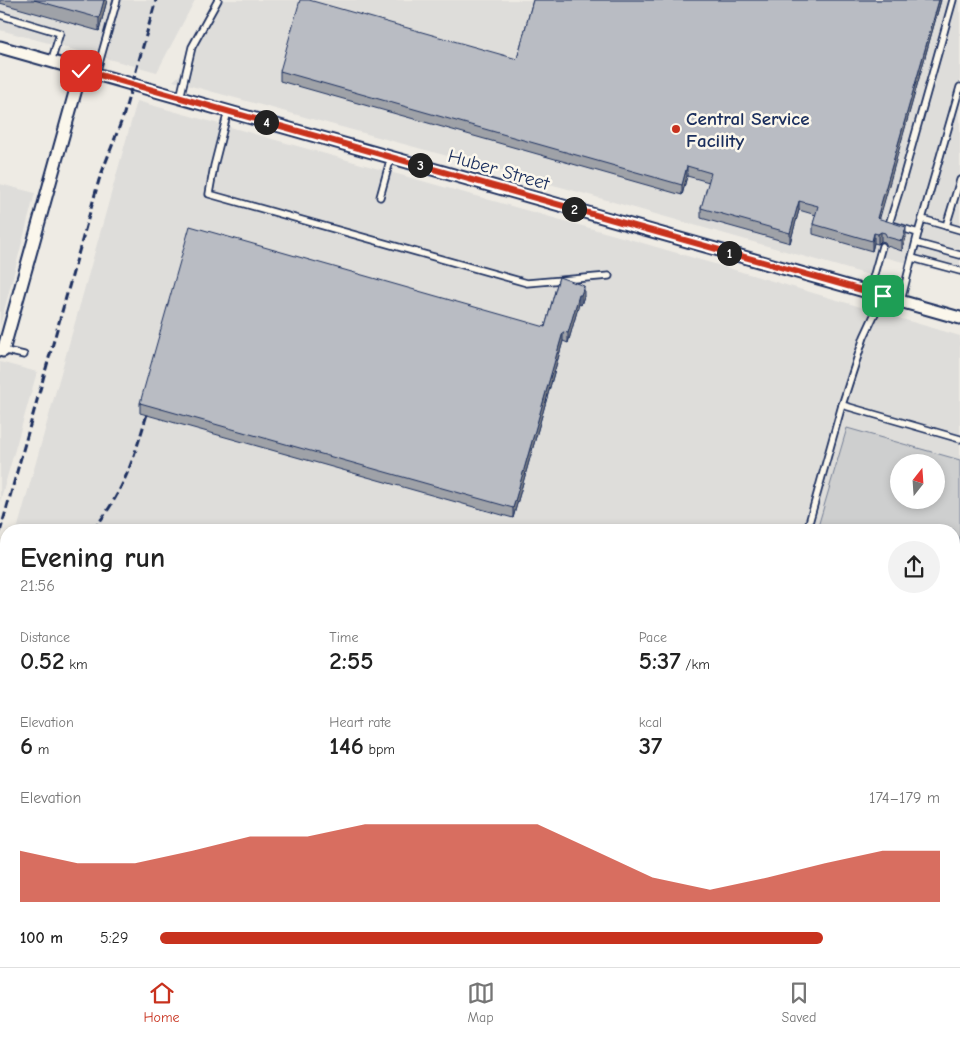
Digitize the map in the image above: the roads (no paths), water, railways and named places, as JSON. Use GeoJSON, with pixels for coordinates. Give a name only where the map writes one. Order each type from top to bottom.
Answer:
{"type":"FeatureCollection","features":[{"type":"Feature","properties":{"kind":"street","name":"Huber Street"},"geometry":{"type":"LineString","coordinates":[[0,47],[960,318]]}},
{"type":"Feature","properties":{"kind":"street"},"geometry":{"type":"LineString","coordinates":[[1,350],[81,71]]}},
{"type":"Feature","properties":{"kind":"lane"},"geometry":{"type":"LineString","coordinates":[[96,74],[117,0]]}},
{"type":"Feature","properties":{"kind":"lane"},"geometry":{"type":"LineString","coordinates":[[180,98],[192,47],[218,0]]}},
{"type":"Feature","properties":{"kind":"lane"},"geometry":{"type":"LineString","coordinates":[[887,231],[953,0]]}},
{"type":"Feature","properties":{"kind":"lane"},"geometry":{"type":"LineString","coordinates":[[0,16],[60,33],[51,62]]}},
{"type":"Feature","properties":{"kind":"lane"},"geometry":{"type":"LineString","coordinates":[[901,301],[918,233],[960,87]]}},
{"type":"Feature","properties":{"kind":"lane"},"geometry":{"type":"LineString","coordinates":[[228,111],[209,194],[527,283],[609,276]]}},
{"type":"Feature","properties":{"kind":"lane"},"geometry":{"type":"LineString","coordinates":[[380,197],[391,157]]}},
{"type":"Feature","properties":{"kind":"lane"},"geometry":{"type":"LineString","coordinates":[[946,226],[960,180]]}},
{"type":"Feature","properties":{"kind":"lane"},"geometry":{"type":"LineString","coordinates":[[922,219],[960,230]]}},
{"type":"Feature","properties":{"kind":"lane"},"geometry":{"type":"LineString","coordinates":[[889,224],[918,233]]}},
{"type":"Feature","properties":{"kind":"lane"},"geometry":{"type":"LineString","coordinates":[[916,243],[960,255]]}},
{"type":"Feature","properties":{"kind":"lane"},"geometry":{"type":"LineString","coordinates":[[869,292],[882,246]]}},
{"type":"Feature","properties":{"kind":"lane"},"geometry":{"type":"LineString","coordinates":[[912,258],[960,271]]}},
{"type":"Feature","properties":{"kind":"lane"},"geometry":{"type":"LineString","coordinates":[[809,524],[842,405],[864,337],[883,296]]}},
{"type":"Feature","properties":{"kind":"lane"},"geometry":{"type":"LineString","coordinates":[[1,350],[24,355]]}},
{"type":"Feature","properties":{"kind":"lane"},"geometry":{"type":"LineString","coordinates":[[842,405],[960,439]]}},
{"type":"Feature","properties":{"kind":"railway"},"geometry":{"type":"LineString","coordinates":[[2,524],[99,180],[123,117],[156,0]]}},
{"type":"Feature","properties":{"kind":"railway"},"geometry":{"type":"LineString","coordinates":[[97,524],[120,489],[132,461],[147,414]]}},
{"type":"Feature","properties":{"kind":"place","name":"Central Service Facility"},"geometry":{"type":"Point","coordinates":[676,129]}}]}
